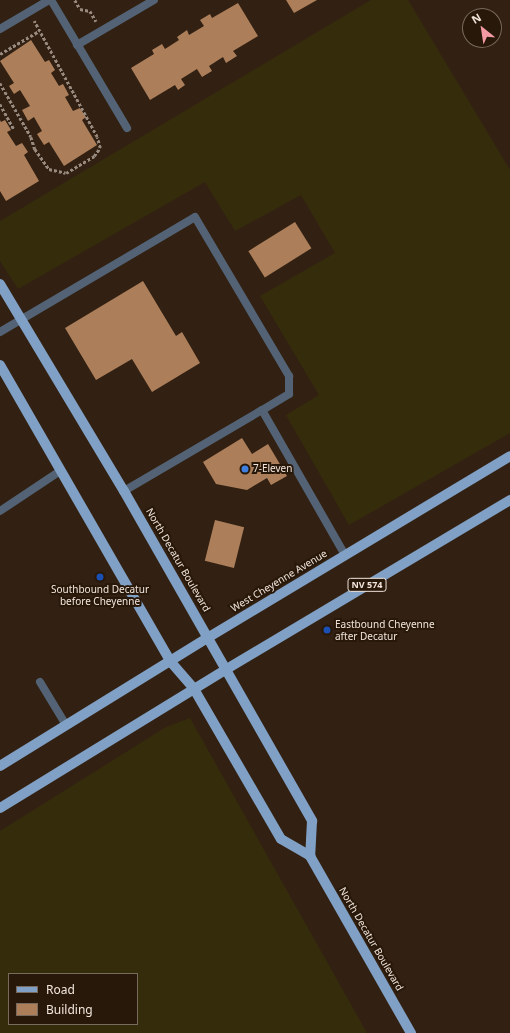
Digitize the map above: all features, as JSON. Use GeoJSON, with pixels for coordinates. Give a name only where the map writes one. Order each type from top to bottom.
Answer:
{"type":"FeatureCollection","features":[{"type":"Feature","properties":{"kind":"main road","name":"North Decatur Boulevard"},"geometry":{"type":"LineString","coordinates":[[0,284],[124,491],[208,637],[224,670],[312,821],[310,856]]}},
{"type":"Feature","properties":{"kind":"main road","name":"North Decatur Boulevard"},"geometry":{"type":"LineString","coordinates":[[0,365],[170,660],[194,689],[281,839],[310,856],[411,1033]]}},
{"type":"Feature","properties":{"kind":"main road","name":"West Cheyenne Avenue"},"geometry":{"type":"LineString","coordinates":[[0,766],[170,660],[510,456]]}},
{"type":"Feature","properties":{"kind":"main road","name":"NV 574"},"geometry":{"type":"LineString","coordinates":[[194,689],[510,500]]}},
{"type":"Feature","properties":{"kind":"main road"},"geometry":{"type":"LineString","coordinates":[[0,808],[194,689]]}},
{"type":"Feature","properties":{"kind":"lane"},"geometry":{"type":"LineString","coordinates":[[0,29],[50,0],[127,128]]}},
{"type":"Feature","properties":{"kind":"lane"},"geometry":{"type":"LineString","coordinates":[[77,45],[154,0]]}},
{"type":"Feature","properties":{"kind":"lane"},"geometry":{"type":"LineString","coordinates":[[0,332],[195,217],[289,376],[288,394],[124,491]]}},
{"type":"Feature","properties":{"kind":"lane"},"geometry":{"type":"LineString","coordinates":[[262,410],[345,555]]}},
{"type":"Feature","properties":{"kind":"lane"},"geometry":{"type":"LineString","coordinates":[[0,510],[60,471]]}},
{"type":"Feature","properties":{"kind":"lane"},"geometry":{"type":"LineString","coordinates":[[40,682],[66,725]]}},
{"type":"Feature","properties":{"kind":"path"},"geometry":{"type":"LineString","coordinates":[[75,0],[80,9],[90,11],[102,30]]}},
{"type":"Feature","properties":{"kind":"path"},"geometry":{"type":"LineString","coordinates":[[0,83],[31,137],[35,149],[49,169],[66,173],[94,156],[100,148],[97,137],[29,12]]}},
{"type":"Feature","properties":{"kind":"path"},"geometry":{"type":"LineString","coordinates":[[0,54],[39,31]]}},
{"type":"Feature","properties":{"kind":"path"},"geometry":{"type":"LineString","coordinates":[[0,104],[14,129]]}},
{"type":"Feature","properties":{"kind":"sand"},"geometry":{"type":"Polygon","coordinates":[[[371,0],[408,0],[510,170],[510,433],[349,525],[286,415],[319,395],[260,296],[335,253],[301,195],[235,231],[205,182],[18,289],[0,261],[0,221],[371,0]]]}},
{"type":"Feature","properties":{"kind":"sand"},"geometry":{"type":"Polygon","coordinates":[[[190,718],[367,1033],[0,1033],[0,831],[166,727],[190,718]]]}},
{"type":"Feature","properties":{"kind":"building"},"geometry":{"type":"Polygon","coordinates":[[[286,0],[317,0],[294,13],[286,0]]]}},
{"type":"Feature","properties":{"kind":"building"},"geometry":{"type":"Polygon","coordinates":[[[238,3],[258,36],[233,51],[237,56],[226,63],[223,57],[209,66],[212,71],[202,77],[197,69],[181,79],[185,85],[178,90],[175,85],[150,100],[131,68],[154,54],[152,50],[162,44],[165,49],[179,40],[177,37],[187,30],[189,35],[204,26],[200,20],[210,14],[212,18],[238,3]]]}},
{"type":"Feature","properties":{"kind":"building"},"geometry":{"type":"Polygon","coordinates":[[[31,40],[45,62],[49,60],[55,70],[51,73],[59,86],[63,84],[69,95],[65,97],[73,111],[80,108],[86,117],[82,120],[97,145],[64,166],[49,142],[44,145],[37,134],[42,131],[34,117],[28,121],[22,110],[30,106],[20,90],[14,94],[9,86],[14,83],[0,61],[31,40]]]}},
{"type":"Feature","properties":{"kind":"building"},"geometry":{"type":"Polygon","coordinates":[[[0,120],[1,122],[5,120],[11,130],[7,132],[16,146],[22,143],[28,152],[24,155],[39,181],[6,201],[0,191],[0,120]]]}},
{"type":"Feature","properties":{"kind":"building"},"geometry":{"type":"Polygon","coordinates":[[[295,222],[311,248],[265,277],[248,251],[295,222]]]}},
{"type":"Feature","properties":{"kind":"building"},"geometry":{"type":"Polygon","coordinates":[[[143,281],[176,336],[182,332],[200,363],[152,392],[132,359],[96,380],[65,328],[143,281]]]}},
{"type":"Feature","properties":{"kind":"building","name":"7-Eleven"},"geometry":{"type":"Polygon","coordinates":[[[242,438],[252,454],[268,444],[287,476],[271,485],[267,478],[247,490],[216,484],[203,462],[242,438]]]}},
{"type":"Feature","properties":{"kind":"building"},"geometry":{"type":"Polygon","coordinates":[[[215,520],[244,527],[234,568],[205,561],[215,520]]]}},
{"type":"Feature","properties":{"kind":"place","name":"7-Eleven"},"geometry":{"type":"Point","coordinates":[245,469]}},
{"type":"Feature","properties":{"kind":"place","name":"Southbound Decatur before Cheyenne"},"geometry":{"type":"Point","coordinates":[100,577]}},
{"type":"Feature","properties":{"kind":"place","name":"Eastbound Cheyenne after Decatur"},"geometry":{"type":"Point","coordinates":[327,630]}}]}
